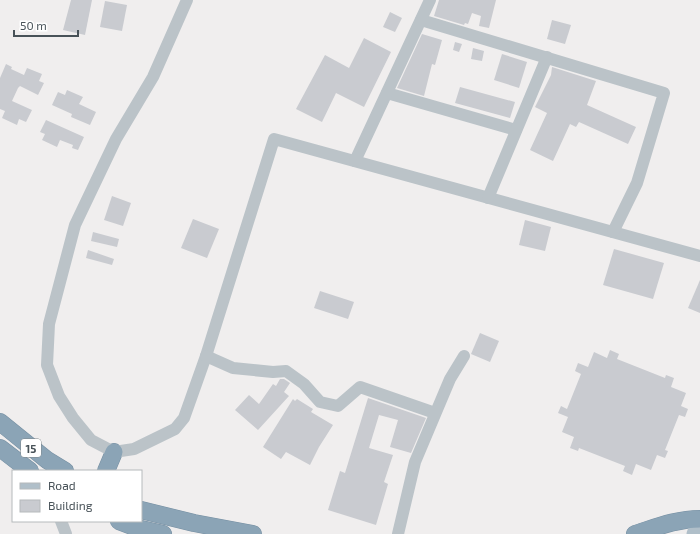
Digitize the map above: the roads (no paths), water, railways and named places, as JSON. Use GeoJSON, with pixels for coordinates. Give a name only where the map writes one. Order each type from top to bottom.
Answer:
{"type":"FeatureCollection","features":[{"type":"Feature","properties":{"kind":"highway","name":"15"},"geometry":{"type":"LineString","coordinates":[[0,422],[47,460],[62,470]]}},
{"type":"Feature","properties":{"kind":"highway","name":"15"},"geometry":{"type":"LineString","coordinates":[[0,448],[29,470]]}},
{"type":"Feature","properties":{"kind":"highway"},"geometry":{"type":"LineString","coordinates":[[106,470],[114,452]]}},
{"type":"Feature","properties":{"kind":"highway"},"geometry":{"type":"LineString","coordinates":[[142,510],[194,523],[253,534]]}},
{"type":"Feature","properties":{"kind":"highway"},"geometry":{"type":"LineString","coordinates":[[635,534],[686,519],[700,519]]}},
{"type":"Feature","properties":{"kind":"highway"},"geometry":{"type":"LineString","coordinates":[[122,522],[137,528],[163,534]]}},
{"type":"Feature","properties":{"kind":"main road"},"geometry":{"type":"LineString","coordinates":[[694,534],[700,519]]}},
{"type":"Feature","properties":{"kind":"street"},"geometry":{"type":"LineString","coordinates":[[187,0],[153,77],[116,139],[75,225],[49,324],[48,366],[59,396],[73,418],[91,440],[114,452],[134,449],[175,429],[184,418],[206,356],[274,139],[700,256]]}},
{"type":"Feature","properties":{"kind":"street"},"geometry":{"type":"LineString","coordinates":[[355,161],[430,0]]}},
{"type":"Feature","properties":{"kind":"street"},"geometry":{"type":"LineString","coordinates":[[421,20],[664,93],[637,183],[614,232]]}},
{"type":"Feature","properties":{"kind":"street"},"geometry":{"type":"LineString","coordinates":[[488,198],[547,57]]}},
{"type":"Feature","properties":{"kind":"street"},"geometry":{"type":"LineString","coordinates":[[387,93],[516,130]]}},
{"type":"Feature","properties":{"kind":"street"},"geometry":{"type":"LineString","coordinates":[[206,356],[233,368],[273,372],[286,371],[304,384],[320,402],[338,406],[360,387],[435,413]]}},
{"type":"Feature","properties":{"kind":"street"},"geometry":{"type":"LineString","coordinates":[[398,534],[415,462],[450,379],[464,356]]}},
{"type":"Feature","properties":{"kind":"street"},"geometry":{"type":"LineString","coordinates":[[61,522],[66,534]]}}]}
